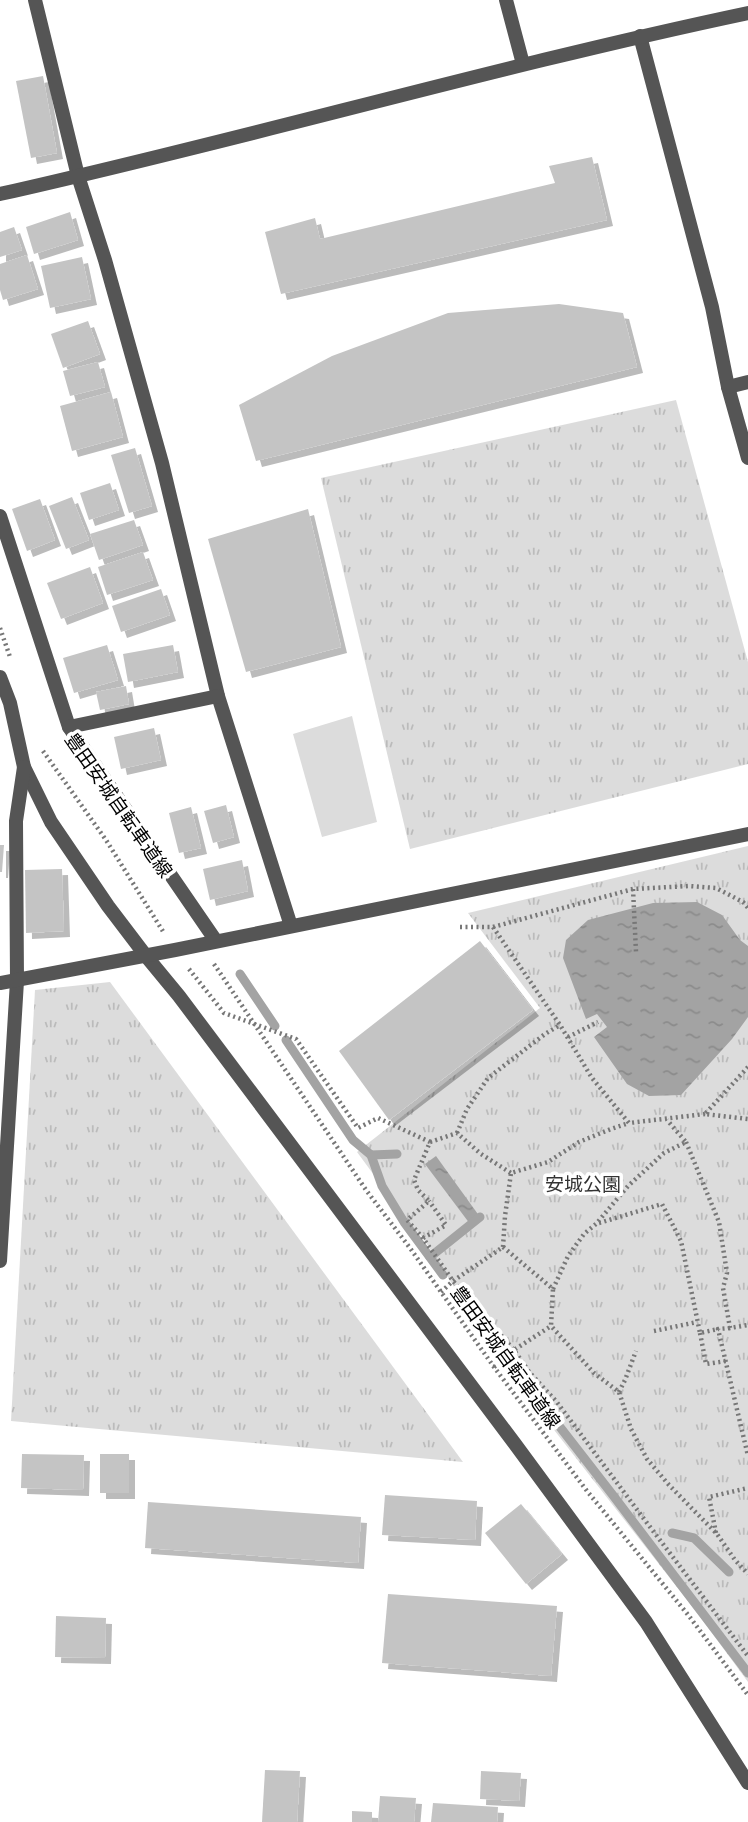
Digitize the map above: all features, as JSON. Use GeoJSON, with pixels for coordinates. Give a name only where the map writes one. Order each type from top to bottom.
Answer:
{"type":"FeatureCollection","features":[{"type":"Feature","properties":{"kind":"street"},"geometry":{"type":"LineString","coordinates":[[35,0],[78,176],[106,260],[162,463],[218,696],[291,926]]}},
{"type":"Feature","properties":{"kind":"street"},"geometry":{"type":"LineString","coordinates":[[506,0],[523,64]]}},
{"type":"Feature","properties":{"kind":"street"},"geometry":{"type":"LineString","coordinates":[[0,194],[523,64],[748,13]]}},
{"type":"Feature","properties":{"kind":"street"},"geometry":{"type":"LineString","coordinates":[[640,36],[712,307],[728,387],[748,458]]}},
{"type":"Feature","properties":{"kind":"street"},"geometry":{"type":"LineString","coordinates":[[728,387],[748,382]]}},
{"type":"Feature","properties":{"kind":"street"},"geometry":{"type":"LineString","coordinates":[[0,516],[69,727],[216,941]]}},
{"type":"Feature","properties":{"kind":"street"},"geometry":{"type":"LineString","coordinates":[[0,677],[24,768],[51,822],[108,906],[187,1007],[638,1611],[748,1783]]}},
{"type":"Feature","properties":{"kind":"street"},"geometry":{"type":"LineString","coordinates":[[69,727],[218,696]]}},
{"type":"Feature","properties":{"kind":"street"},"geometry":{"type":"LineString","coordinates":[[0,1261],[17,981],[16,821],[24,768]]}},
{"type":"Feature","properties":{"kind":"street"},"geometry":{"type":"LineString","coordinates":[[0,983],[748,834]]}},
{"type":"Feature","properties":{"kind":"path"},"geometry":{"type":"LineString","coordinates":[[0,628],[13,667]]}},
{"type":"Feature","properties":{"kind":"path"},"geometry":{"type":"LineString","coordinates":[[53,765],[80,743]]}},
{"type":"Feature","properties":{"kind":"path","name":"豊田安城自転車道線"},"geometry":{"type":"LineString","coordinates":[[39,745],[106,840],[175,950],[224,1013],[255,1025]]}},
{"type":"Feature","properties":{"kind":"path"},"geometry":{"type":"LineString","coordinates":[[460,926],[493,927],[633,889],[689,886],[716,888],[743,902],[748,908]]}},
{"type":"Feature","properties":{"kind":"path"},"geometry":{"type":"LineString","coordinates":[[633,889],[636,953]]}},
{"type":"Feature","properties":{"kind":"path"},"geometry":{"type":"LineString","coordinates":[[493,927],[568,1037],[592,1078],[629,1123]]}},
{"type":"Feature","properties":{"kind":"path","name":"豊田安城自転車道線"},"geometry":{"type":"LineString","coordinates":[[201,944],[366,1190],[494,1367],[587,1491],[689,1616],[748,1695]]}},
{"type":"Feature","properties":{"kind":"path"},"geometry":{"type":"LineString","coordinates":[[568,1037],[598,1022]]}},
{"type":"Feature","properties":{"kind":"path"},"geometry":{"type":"LineString","coordinates":[[255,1025],[296,1038],[358,1128],[378,1118],[430,1142],[457,1133],[467,1109],[488,1078],[560,1025]]}},
{"type":"Feature","properties":{"kind":"path"},"geometry":{"type":"LineString","coordinates":[[705,1114],[748,1067]]}},
{"type":"Feature","properties":{"kind":"path"},"geometry":{"type":"LineString","coordinates":[[457,1133],[481,1154],[511,1173],[548,1162],[579,1142],[629,1123],[705,1114],[748,1119]]}},
{"type":"Feature","properties":{"kind":"path"},"geometry":{"type":"LineString","coordinates":[[667,1119],[686,1142],[719,1222],[727,1273],[723,1289],[730,1328]]}},
{"type":"Feature","properties":{"kind":"path"},"geometry":{"type":"LineString","coordinates":[[423,1238],[446,1225],[414,1181],[430,1142]]}},
{"type":"Feature","properties":{"kind":"path"},"geometry":{"type":"LineString","coordinates":[[686,1142],[664,1153],[628,1186],[584,1234],[568,1256],[553,1289],[551,1326],[594,1373],[619,1392],[631,1429],[647,1459],[717,1534],[748,1574]]}},
{"type":"Feature","properties":{"kind":"path"},"geometry":{"type":"LineString","coordinates":[[503,1247],[511,1173]]}},
{"type":"Feature","properties":{"kind":"path"},"geometry":{"type":"LineString","coordinates":[[429,1201],[407,1220],[453,1281],[556,1401],[748,1656]]}},
{"type":"Feature","properties":{"kind":"path"},"geometry":{"type":"LineString","coordinates":[[596,1224],[662,1204],[681,1241],[706,1364],[726,1362]]}},
{"type":"Feature","properties":{"kind":"path"},"geometry":{"type":"LineString","coordinates":[[441,1292],[503,1247]]}},
{"type":"Feature","properties":{"kind":"path"},"geometry":{"type":"LineString","coordinates":[[503,1247],[553,1289]]}},
{"type":"Feature","properties":{"kind":"path"},"geometry":{"type":"LineString","coordinates":[[654,1331],[697,1322]]}},
{"type":"Feature","properties":{"kind":"path"},"geometry":{"type":"LineString","coordinates":[[700,1333],[748,1325]]}},
{"type":"Feature","properties":{"kind":"path"},"geometry":{"type":"LineString","coordinates":[[494,1367],[514,1350],[551,1326]]}},
{"type":"Feature","properties":{"kind":"path"},"geometry":{"type":"LineString","coordinates":[[718,1329],[748,1456]]}},
{"type":"Feature","properties":{"kind":"path"},"geometry":{"type":"LineString","coordinates":[[619,1392],[636,1351]]}},
{"type":"Feature","properties":{"kind":"path"},"geometry":{"type":"LineString","coordinates":[[717,1534],[709,1497],[748,1489]]}},
{"type":"Feature","properties":{"kind":"green space"},"geometry":{"type":"Polygon","coordinates":[[[676,400],[748,662],[748,764],[410,849],[321,478],[676,400]]]}},
{"type":"Feature","properties":{"kind":"green space"},"geometry":{"type":"Polygon","coordinates":[[[352,716],[377,822],[322,837],[293,734],[352,716]]]}},
{"type":"Feature","properties":{"kind":"green space","name":"安城公園"},"geometry":{"type":"Polygon","coordinates":[[[748,846],[748,1682],[496,1353],[423,1238],[357,1152],[540,1008],[468,913],[748,846]]]}},
{"type":"Feature","properties":{"kind":"green space"},"geometry":{"type":"Polygon","coordinates":[[[110,982],[463,1462],[11,1421],[35,990],[110,982]]]}},
{"type":"Feature","properties":{"kind":"water"},"geometry":{"type":"Polygon","coordinates":[[[697,902],[722,915],[740,940],[748,946],[748,1017],[732,1039],[681,1095],[649,1096],[627,1084],[594,1037],[607,1027],[597,1014],[586,1019],[563,958],[566,940],[588,920],[653,903],[697,902]]]}},
{"type":"Feature","properties":{"kind":"water"},"geometry":{"type":"Polygon","coordinates":[[[436,1156],[480,1217],[470,1224],[425,1164],[436,1156]]]}},
{"type":"Feature","properties":{"kind":"building"},"geometry":{"type":"Polygon","coordinates":[[[43,76],[57,153],[31,158],[16,81],[43,76]]]}},
{"type":"Feature","properties":{"kind":"building"},"geometry":{"type":"Polygon","coordinates":[[[592,157],[607,220],[281,294],[265,232],[315,218],[320,239],[555,183],[549,166],[592,157]]]}},
{"type":"Feature","properties":{"kind":"building"},"geometry":{"type":"Polygon","coordinates":[[[70,212],[78,240],[34,254],[26,227],[70,212]]]}},
{"type":"Feature","properties":{"kind":"building"},"geometry":{"type":"Polygon","coordinates":[[[14,227],[22,250],[0,257],[0,232],[14,227]]]}},
{"type":"Feature","properties":{"kind":"building"},"geometry":{"type":"Polygon","coordinates":[[[27,255],[38,289],[3,300],[0,290],[0,264],[27,255]]]}},
{"type":"Feature","properties":{"kind":"building"},"geometry":{"type":"Polygon","coordinates":[[[82,257],[91,299],[50,308],[41,266],[82,257]]]}},
{"type":"Feature","properties":{"kind":"building"},"geometry":{"type":"Polygon","coordinates":[[[559,304],[623,313],[637,367],[256,461],[239,405],[332,356],[448,313],[559,304]]]}},
{"type":"Feature","properties":{"kind":"building"},"geometry":{"type":"Polygon","coordinates":[[[88,321],[100,354],[63,368],[51,334],[88,321]]]}},
{"type":"Feature","properties":{"kind":"building"},"geometry":{"type":"Polygon","coordinates":[[[98,362],[105,387],[70,396],[63,371],[98,362]]]}},
{"type":"Feature","properties":{"kind":"building"},"geometry":{"type":"Polygon","coordinates":[[[111,392],[123,437],[72,451],[60,406],[111,392]]]}},
{"type":"Feature","properties":{"kind":"building"},"geometry":{"type":"Polygon","coordinates":[[[135,448],[152,506],[129,513],[111,455],[135,448]]]}},
{"type":"Feature","properties":{"kind":"building"},"geometry":{"type":"Polygon","coordinates":[[[110,483],[119,510],[89,520],[80,493],[110,483]]]}},
{"type":"Feature","properties":{"kind":"building"},"geometry":{"type":"Polygon","coordinates":[[[72,497],[89,540],[66,549],[49,506],[72,497]]]}},
{"type":"Feature","properties":{"kind":"building"},"geometry":{"type":"Polygon","coordinates":[[[40,499],[55,540],[27,551],[12,509],[40,499]]]}},
{"type":"Feature","properties":{"kind":"building"},"geometry":{"type":"Polygon","coordinates":[[[308,509],[341,647],[246,672],[208,539],[308,509]]]}},
{"type":"Feature","properties":{"kind":"building"},"geometry":{"type":"Polygon","coordinates":[[[134,520],[143,545],[99,560],[90,534],[134,520]]]}},
{"type":"Feature","properties":{"kind":"building"},"geometry":{"type":"Polygon","coordinates":[[[143,552],[153,580],[107,595],[98,567],[143,552]]]}},
{"type":"Feature","properties":{"kind":"building"},"geometry":{"type":"Polygon","coordinates":[[[90,567],[103,603],[61,619],[47,583],[90,567]]]}},
{"type":"Feature","properties":{"kind":"building"},"geometry":{"type":"Polygon","coordinates":[[[161,589],[170,615],[121,632],[112,606],[161,589]]]}},
{"type":"Feature","properties":{"kind":"building"},"geometry":{"type":"Polygon","coordinates":[[[107,645],[118,680],[74,693],[63,658],[107,645]]]}},
{"type":"Feature","properties":{"kind":"building"},"geometry":{"type":"Polygon","coordinates":[[[173,645],[178,672],[128,682],[123,654],[173,645]]]}},
{"type":"Feature","properties":{"kind":"building"},"geometry":{"type":"Polygon","coordinates":[[[126,686],[129,704],[100,710],[96,692],[126,686]]]}},
{"type":"Feature","properties":{"kind":"building"},"geometry":{"type":"Polygon","coordinates":[[[154,728],[161,760],[121,769],[114,737],[154,728]]]}},
{"type":"Feature","properties":{"kind":"building"},"geometry":{"type":"Polygon","coordinates":[[[226,805],[234,837],[213,843],[204,811],[226,805]]]}},
{"type":"Feature","properties":{"kind":"building"},"geometry":{"type":"Polygon","coordinates":[[[191,807],[201,848],[179,853],[169,813],[191,807]]]}},
{"type":"Feature","properties":{"kind":"building"},"geometry":{"type":"Polygon","coordinates":[[[0,845],[4,845],[2,872],[0,872],[0,845]]]}},
{"type":"Feature","properties":{"kind":"building"},"geometry":{"type":"Polygon","coordinates":[[[242,860],[248,891],[210,900],[203,869],[242,860]]]}},
{"type":"Feature","properties":{"kind":"building"},"geometry":{"type":"Polygon","coordinates":[[[62,869],[64,931],[26,933],[25,870],[62,869]]]}},
{"type":"Feature","properties":{"kind":"building"},"geometry":{"type":"Polygon","coordinates":[[[480,941],[533,1010],[389,1120],[339,1051],[480,941]]]}},
{"type":"Feature","properties":{"kind":"building"},"geometry":{"type":"Polygon","coordinates":[[[22,1454],[84,1455],[83,1490],[21,1488],[22,1454]]]}},
{"type":"Feature","properties":{"kind":"building"},"geometry":{"type":"Polygon","coordinates":[[[100,1454],[129,1454],[129,1493],[100,1493],[100,1454]]]}},
{"type":"Feature","properties":{"kind":"building"},"geometry":{"type":"Polygon","coordinates":[[[385,1495],[477,1501],[475,1540],[382,1535],[385,1495]]]}},
{"type":"Feature","properties":{"kind":"building"},"geometry":{"type":"Polygon","coordinates":[[[148,1502],[361,1517],[358,1563],[145,1548],[148,1502]]]}},
{"type":"Feature","properties":{"kind":"building"},"geometry":{"type":"Polygon","coordinates":[[[521,1504],[562,1554],[526,1584],[485,1533],[521,1504]]]}},
{"type":"Feature","properties":{"kind":"building"},"geometry":{"type":"Polygon","coordinates":[[[388,1594],[557,1606],[551,1676],[382,1663],[388,1594]]]}},
{"type":"Feature","properties":{"kind":"building"},"geometry":{"type":"Polygon","coordinates":[[[56,1616],[106,1618],[105,1658],[55,1657],[56,1616]]]}},
{"type":"Feature","properties":{"kind":"building"},"geometry":{"type":"Polygon","coordinates":[[[265,1770],[300,1771],[297,1822],[262,1822],[265,1770]]]}},
{"type":"Feature","properties":{"kind":"building"},"geometry":{"type":"Polygon","coordinates":[[[481,1771],[521,1773],[519,1801],[480,1799],[481,1771]]]}},
{"type":"Feature","properties":{"kind":"building"},"geometry":{"type":"Polygon","coordinates":[[[380,1796],[416,1798],[414,1822],[378,1822],[380,1796]]]}},
{"type":"Feature","properties":{"kind":"building"},"geometry":{"type":"Polygon","coordinates":[[[433,1803],[498,1807],[497,1822],[431,1822],[433,1803]]]}},
{"type":"Feature","properties":{"kind":"building"},"geometry":{"type":"Polygon","coordinates":[[[352,1811],[372,1812],[372,1822],[352,1822],[352,1811]]]}},
{"type":"Feature","properties":{"kind":"waterway"},"geometry":{"type":"LineString","coordinates":[[240,974],[275,1026]]}},
{"type":"Feature","properties":{"kind":"waterway"},"geometry":{"type":"LineString","coordinates":[[286,1040],[353,1140],[371,1155],[382,1186],[404,1222],[443,1275]]}},
{"type":"Feature","properties":{"kind":"waterway"},"geometry":{"type":"LineString","coordinates":[[371,1155],[397,1154]]}},
{"type":"Feature","properties":{"kind":"waterway"},"geometry":{"type":"LineString","coordinates":[[430,1257],[480,1217]]}},
{"type":"Feature","properties":{"kind":"waterway"},"geometry":{"type":"LineString","coordinates":[[458,1298],[500,1350]]}},
{"type":"Feature","properties":{"kind":"waterway"},"geometry":{"type":"LineString","coordinates":[[511,1364],[748,1673]]}},
{"type":"Feature","properties":{"kind":"waterway"},"geometry":{"type":"LineString","coordinates":[[672,1533],[694,1538],[729,1572]]}}]}
